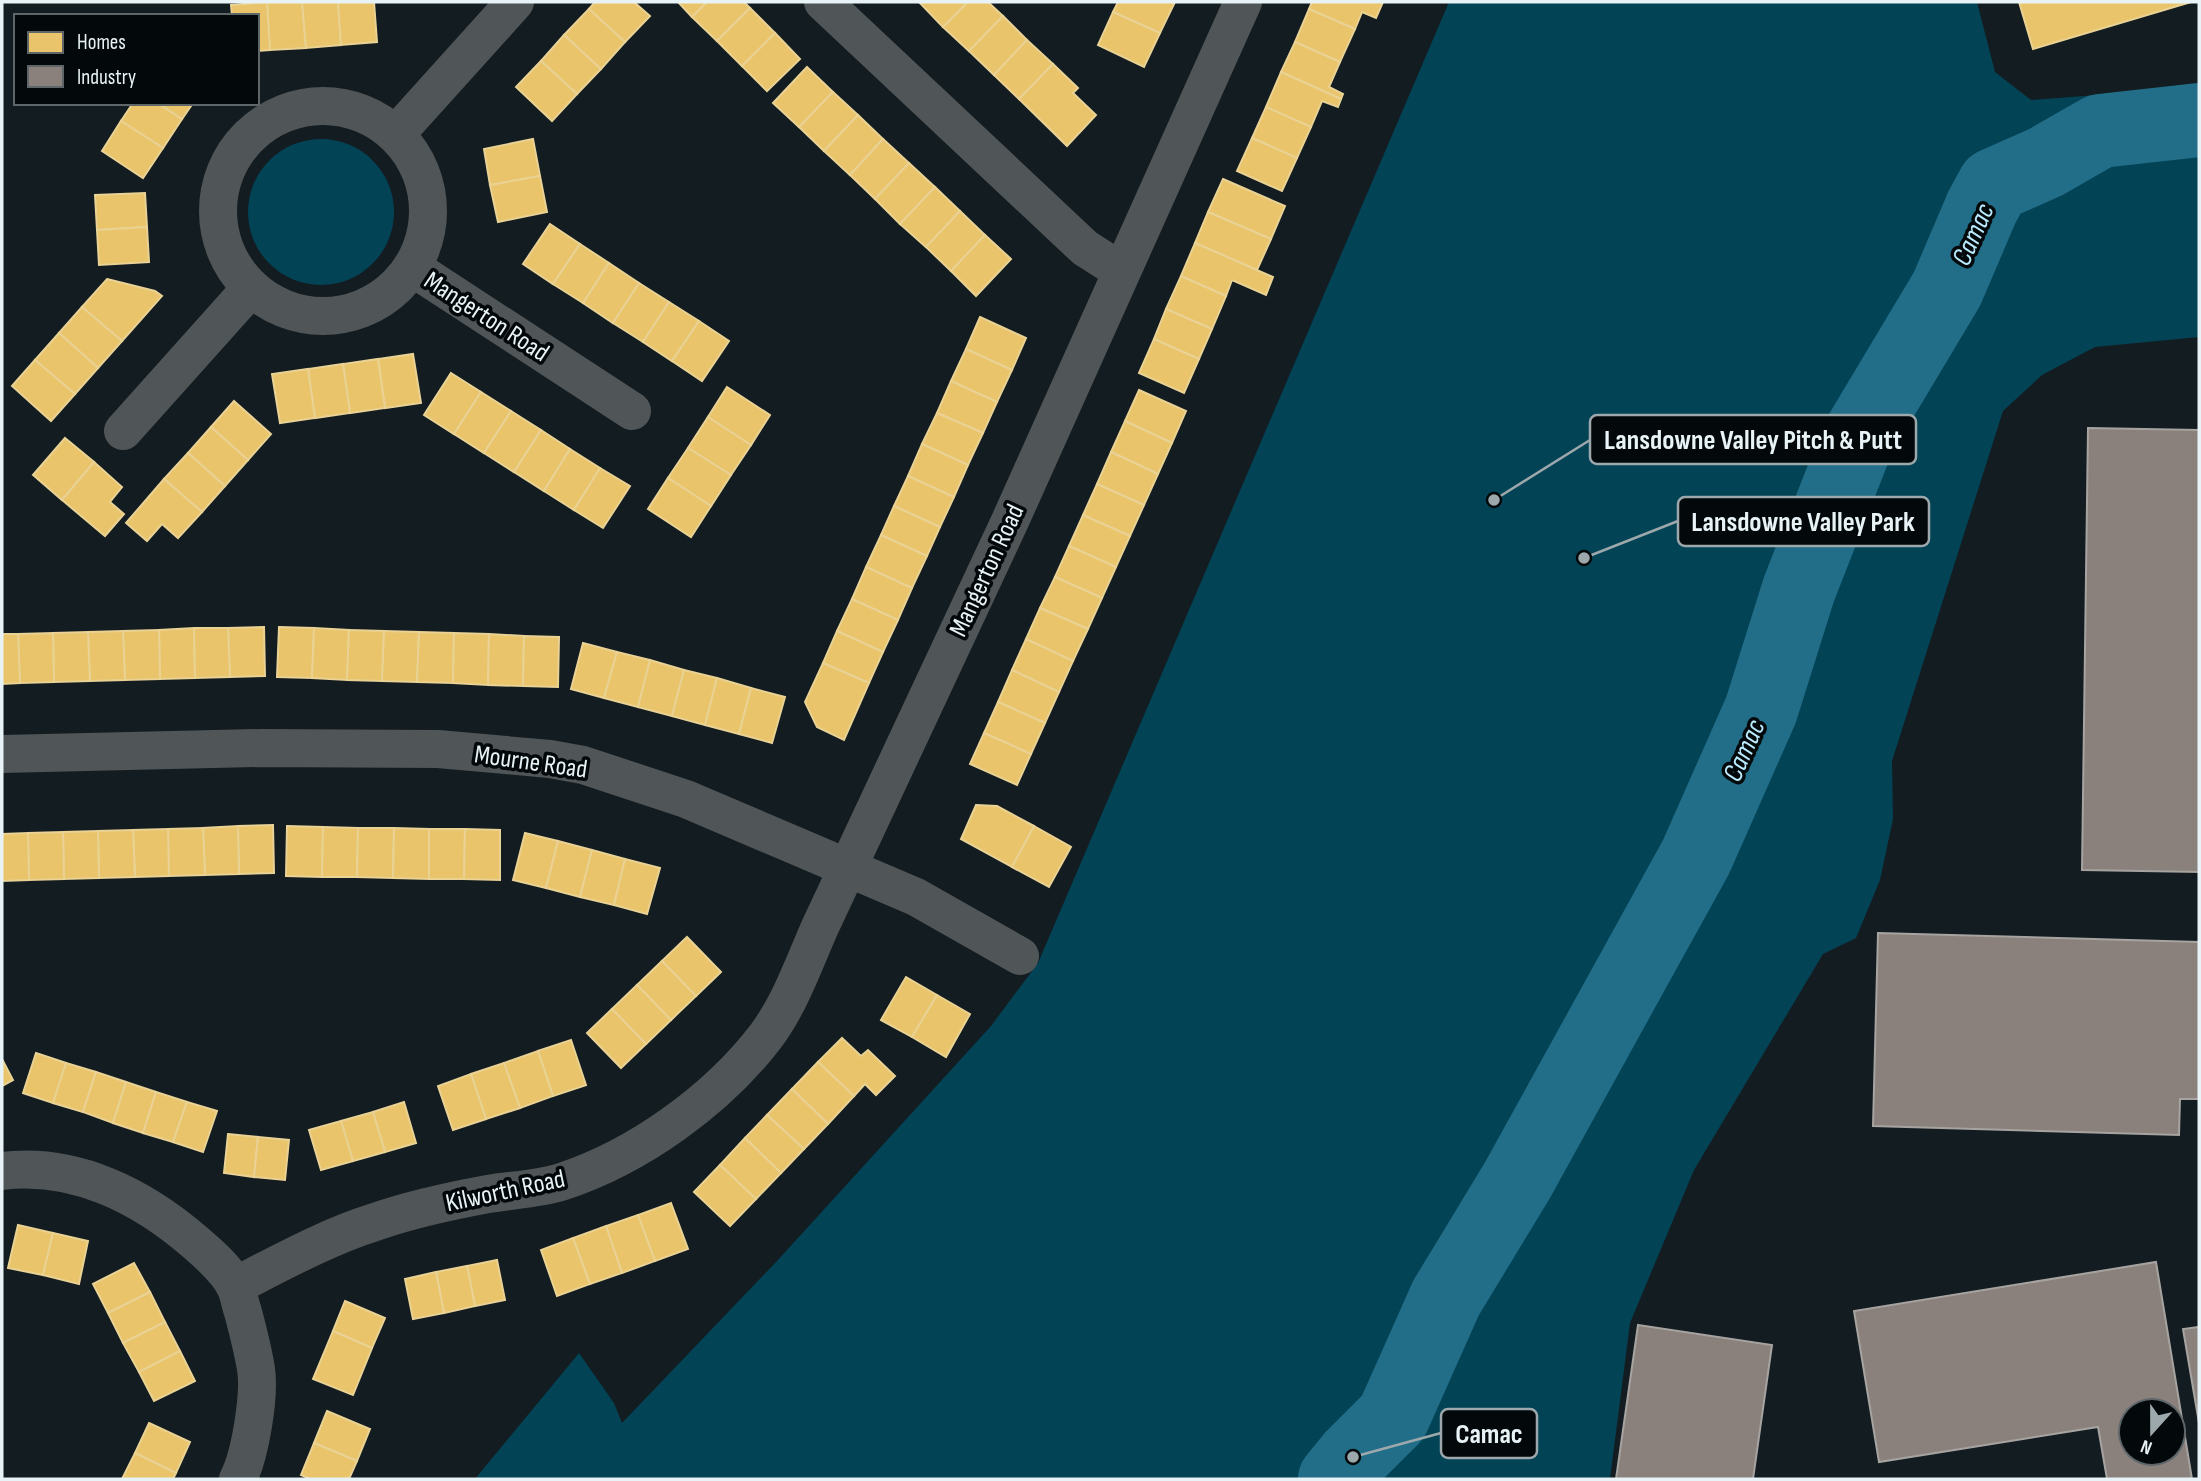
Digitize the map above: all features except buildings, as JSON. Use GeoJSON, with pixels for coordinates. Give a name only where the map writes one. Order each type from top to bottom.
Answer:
{"type":"FeatureCollection","features":[{"type":"Feature","properties":{"kind":"street"},"geometry":{"type":"LineString","coordinates":[[396,134],[515,2]]}},
{"type":"Feature","properties":{"kind":"street"},"geometry":{"type":"LineString","coordinates":[[823,2],[1085,248],[1121,271]]}},
{"type":"Feature","properties":{"kind":"street","name":"Mangerton Road"},"geometry":{"type":"LineString","coordinates":[[849,868],[1010,522],[1243,2]]}},
{"type":"Feature","properties":{"kind":"street","name":"Mangerton Road"},"geometry":{"type":"LineString","coordinates":[[327,105],[352,109],[376,119],[396,134],[412,152],[423,175],[429,222],[424,246],[413,268],[398,286],[380,300],[359,310],[313,316],[290,311],[251,288],[234,268],[223,245],[218,220],[218,194],[226,170],[238,148],[256,129],[277,115],[302,107],[327,105]]}},
{"type":"Feature","properties":{"kind":"street","name":"Mangerton Road"},"geometry":{"type":"LineString","coordinates":[[413,268],[632,411]]}},
{"type":"Feature","properties":{"kind":"street"},"geometry":{"type":"LineString","coordinates":[[123,431],[251,288]]}},
{"type":"Feature","properties":{"kind":"street","name":"Mourne Road"},"geometry":{"type":"LineString","coordinates":[[2,754],[261,748],[438,749],[550,759],[583,765],[686,799],[916,897],[1020,956]]}},
{"type":"Feature","properties":{"kind":"street","name":"Kilworth Road"},"geometry":{"type":"LineString","coordinates":[[235,1286],[295,1255],[374,1222],[455,1200],[559,1183],[616,1160],[668,1128],[723,1082],[767,1035],[796,983],[849,868]]}},
{"type":"Feature","properties":{"kind":"street"},"geometry":{"type":"LineString","coordinates":[[2,1171],[46,1170],[87,1178],[121,1190],[183,1232],[212,1256],[235,1286],[256,1372],[253,1427],[246,1465],[238,1479]]}},
{"type":"Feature","properties":{"kind":"shaded area"},"geometry":{"type":"Polygon","coordinates":[[[1449,2],[1977,2],[1995,72],[2031,100],[2199,87],[2199,337],[2095,347],[2042,375],[2003,411],[1892,761],[1893,819],[1880,880],[1856,938],[1823,954],[1694,1170],[1630,1323],[1610,1479],[475,1479],[579,1353],[614,1403],[622,1423],[777,1261],[991,1026],[1038,963],[1449,2]]]}},
{"type":"Feature","properties":{"kind":"shaded area"},"geometry":{"type":"Polygon","coordinates":[[[321,139],[349,145],[372,161],[388,184],[394,212],[388,240],[372,263],[349,279],[321,285],[293,279],[270,263],[254,240],[248,212],[254,184],[270,161],[293,145],[321,139]]]}},
{"type":"Feature","properties":{"kind":"waterway","name":"Camac"},"geometry":{"type":"LineString","coordinates":[[1335,1479],[1393,1417],[1446,1298],[1517,1181],[1696,857],[1761,710],[1799,589],[1859,436],[1947,289],[1994,185],[2046,162],[2100,131],[2199,120]]}},
{"type":"Feature","properties":{"kind":"place","name":"Lansdowne Valley Pitch & Putt"},"geometry":{"type":"Point","coordinates":[1494,500]}},
{"type":"Feature","properties":{"kind":"place","name":"Lansdowne Valley Park"},"geometry":{"type":"Point","coordinates":[1584,558]}},
{"type":"Feature","properties":{"kind":"place","name":"Camac"},"geometry":{"type":"Point","coordinates":[1353,1457]}}]}
